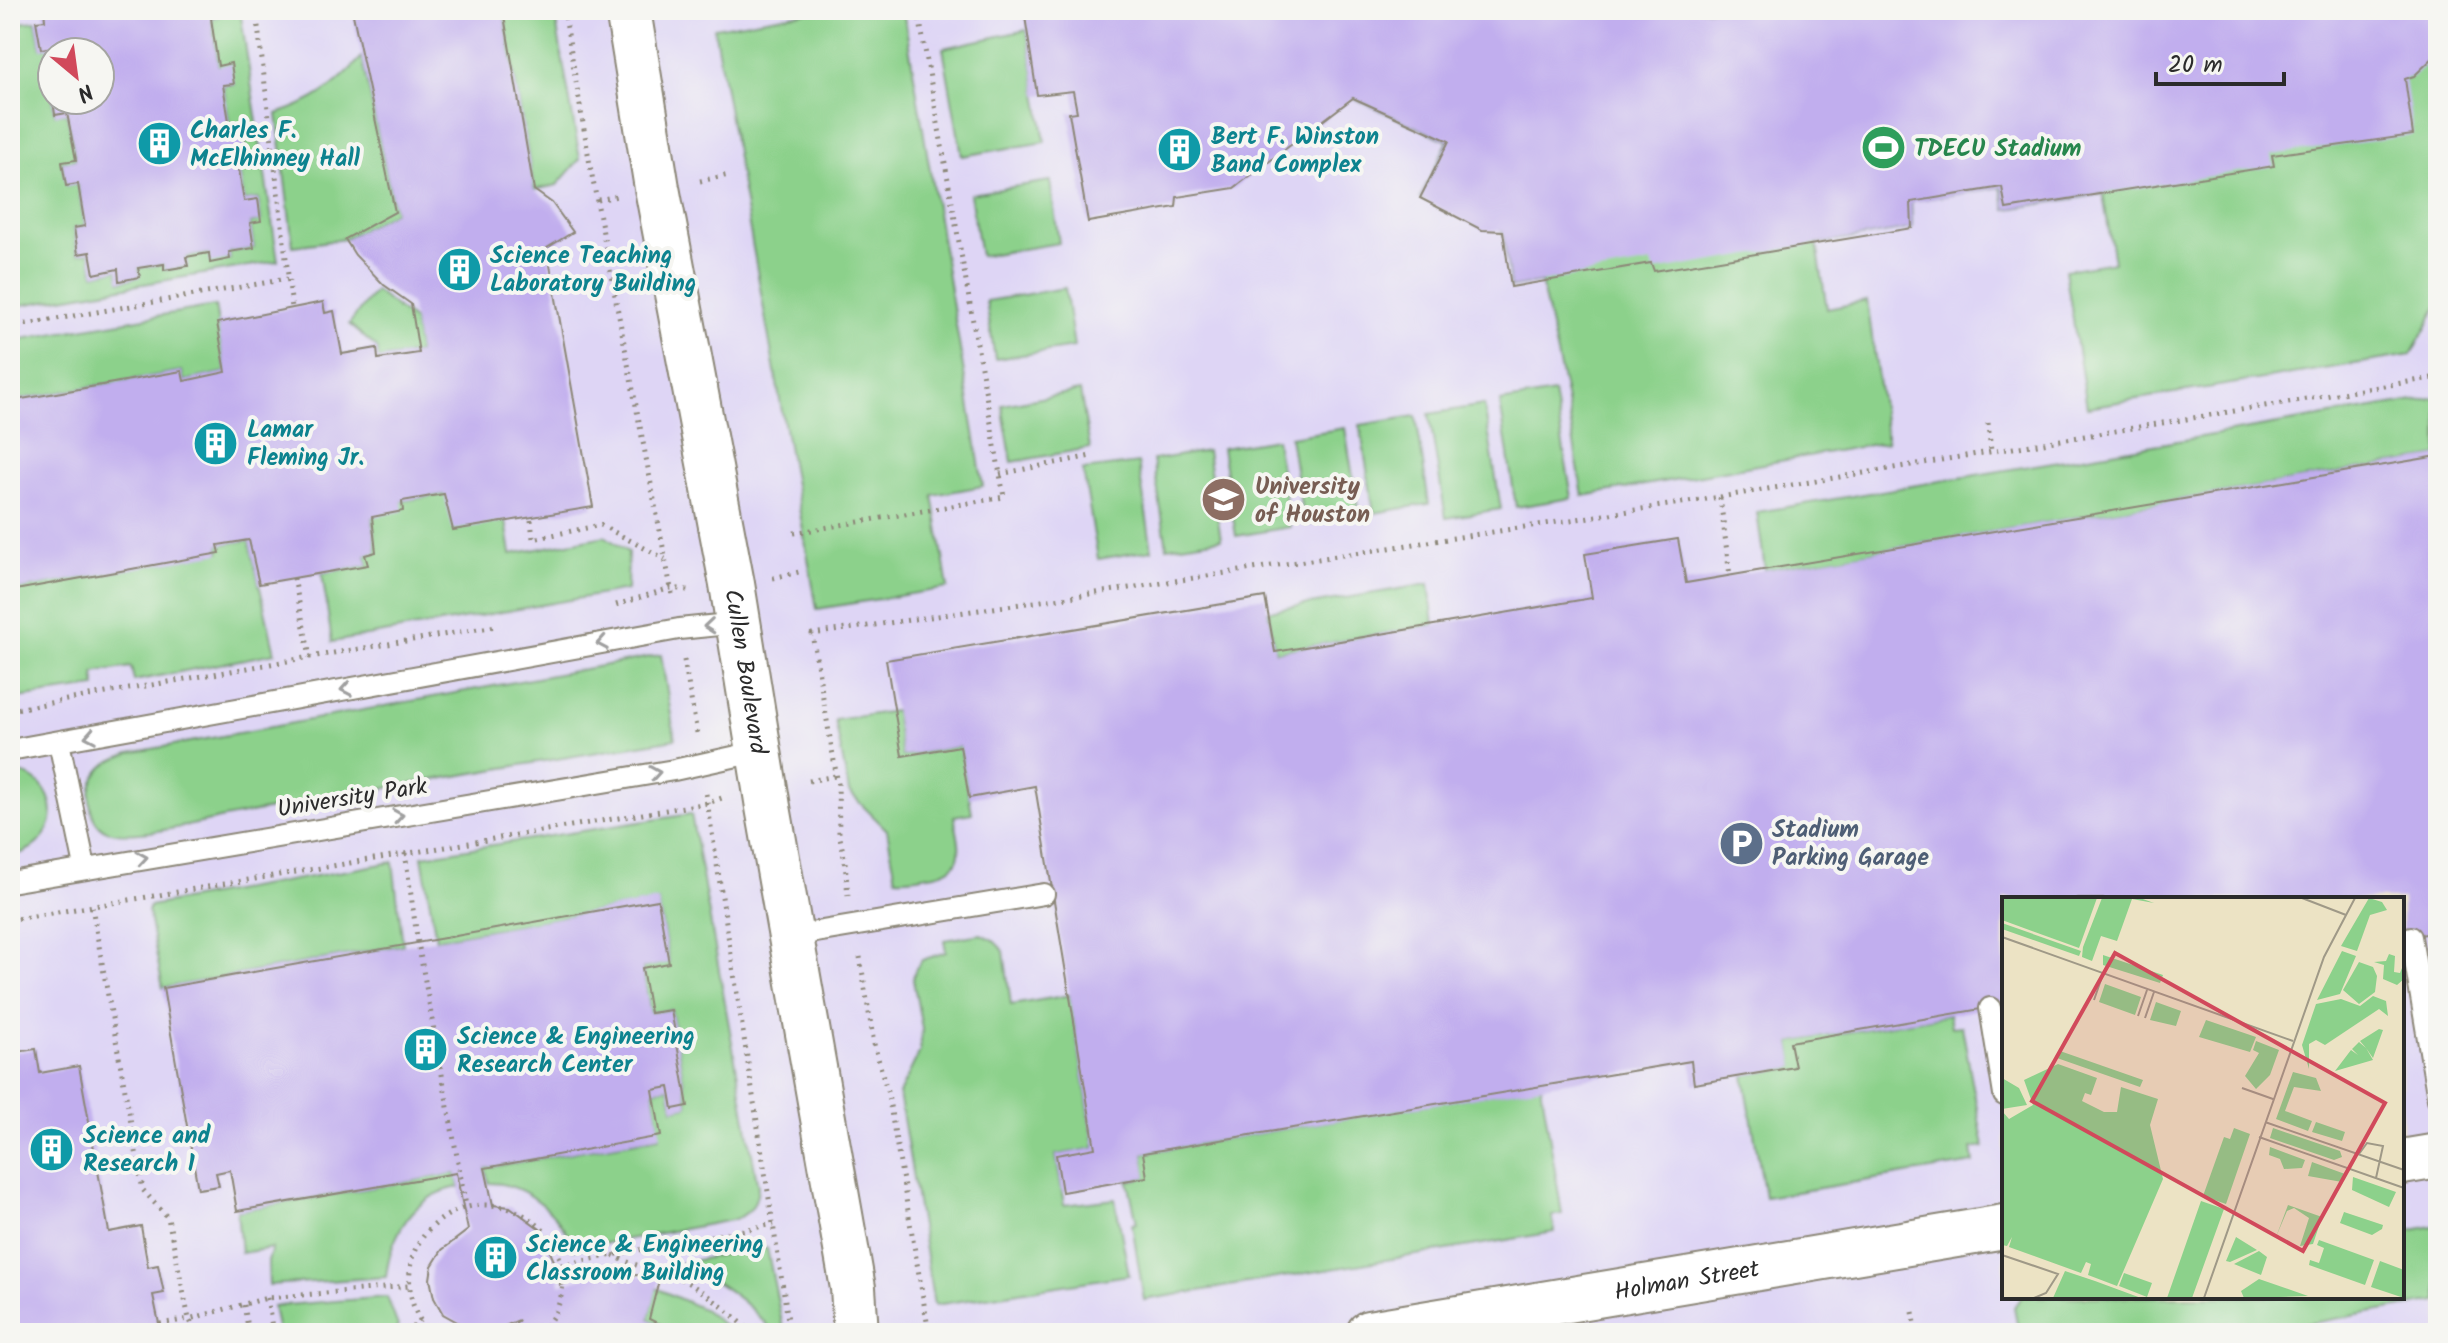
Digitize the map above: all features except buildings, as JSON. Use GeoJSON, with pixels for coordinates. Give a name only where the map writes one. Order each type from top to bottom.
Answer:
{"type":"FeatureCollection","features":[{"type":"Feature","properties":{"kind":"street","name":"Cullen Boulevard"},"geometry":{"type":"LineString","coordinates":[[628,10],[657,188],[739,623],[853,1288],[856,1333]]}},
{"type":"Feature","properties":{"kind":"street"},"geometry":{"type":"LineString","coordinates":[[2404,1162],[2438,1156]]}},
{"type":"Feature","properties":{"kind":"street","name":"Holman Street"},"geometry":{"type":"LineString","coordinates":[[1369,1333],[2002,1227]]}},
{"type":"Feature","properties":{"kind":"lane"},"geometry":{"type":"LineString","coordinates":[[10,750],[679,629],[739,623]]}},
{"type":"Feature","properties":{"kind":"lane"},"geometry":{"type":"LineString","coordinates":[[59,742],[85,867]]}},
{"type":"Feature","properties":{"kind":"lane","name":"University Park"},"geometry":{"type":"LineString","coordinates":[[10,882],[702,764],[760,751]]}},
{"type":"Feature","properties":{"kind":"lane"},"geometry":{"type":"LineString","coordinates":[[792,936],[1044,894]]}},
{"type":"Feature","properties":{"kind":"lane"},"geometry":{"type":"LineString","coordinates":[[2411,937],[2438,1099]]}},
{"type":"Feature","properties":{"kind":"lane"},"geometry":{"type":"LineString","coordinates":[[1990,1008],[2002,1083]]}},
{"type":"Feature","properties":{"kind":"path"},"geometry":{"type":"LineString","coordinates":[[10,11],[17,10]]}},
{"type":"Feature","properties":{"kind":"path"},"geometry":{"type":"LineString","coordinates":[[256,10],[292,308]]}},
{"type":"Feature","properties":{"kind":"path"},"geometry":{"type":"LineString","coordinates":[[564,10],[590,165],[673,602]]}},
{"type":"Feature","properties":{"kind":"path"},"geometry":{"type":"LineString","coordinates":[[794,533],[1004,497],[918,10]]}},
{"type":"Feature","properties":{"kind":"path"},"geometry":{"type":"LineString","coordinates":[[700,181],[729,175]]}},
{"type":"Feature","properties":{"kind":"path"},"geometry":{"type":"LineString","coordinates":[[10,327],[287,279]]}},
{"type":"Feature","properties":{"kind":"path"},"geometry":{"type":"LineString","coordinates":[[929,1333],[888,1094],[874,1044],[852,927],[839,833],[835,776],[812,634],[1720,497],[2438,377]]}},
{"type":"Feature","properties":{"kind":"path"},"geometry":{"type":"LineString","coordinates":[[1988,423],[1991,451]]}},
{"type":"Feature","properties":{"kind":"path"},"geometry":{"type":"LineString","coordinates":[[1000,474],[1091,456]]}},
{"type":"Feature","properties":{"kind":"path"},"geometry":{"type":"LineString","coordinates":[[1720,497],[1730,576]]}},
{"type":"Feature","properties":{"kind":"path"},"geometry":{"type":"LineString","coordinates":[[531,520],[533,539],[601,525],[665,559]]}},
{"type":"Feature","properties":{"kind":"path"},"geometry":{"type":"LineString","coordinates":[[770,579],[799,572]]}},
{"type":"Feature","properties":{"kind":"path"},"geometry":{"type":"LineString","coordinates":[[294,578],[310,657]]}},
{"type":"Feature","properties":{"kind":"path"},"geometry":{"type":"LineString","coordinates":[[604,608],[671,588],[689,591]]}},
{"type":"Feature","properties":{"kind":"path"},"geometry":{"type":"LineString","coordinates":[[10,710],[498,626]]}},
{"type":"Feature","properties":{"kind":"path"},"geometry":{"type":"LineString","coordinates":[[683,654],[698,734]]}},
{"type":"Feature","properties":{"kind":"path"},"geometry":{"type":"LineString","coordinates":[[801,782],[835,776]]}},
{"type":"Feature","properties":{"kind":"path"},"geometry":{"type":"LineString","coordinates":[[706,793],[790,1333]]}},
{"type":"Feature","properties":{"kind":"path"},"geometry":{"type":"LineString","coordinates":[[10,920],[708,803],[722,798]]}},
{"type":"Feature","properties":{"kind":"path"},"geometry":{"type":"LineString","coordinates":[[405,853],[417,937],[466,1206]]}},
{"type":"Feature","properties":{"kind":"path"},"geometry":{"type":"LineString","coordinates":[[92,907],[143,1190],[168,1218],[189,1319],[197,1333]]}},
{"type":"Feature","properties":{"kind":"path"},"geometry":{"type":"LineString","coordinates":[[430,1333],[412,1304],[408,1286],[411,1260],[423,1235],[441,1217],[466,1206],[491,1203],[515,1209],[537,1222],[552,1242],[561,1265],[561,1290],[555,1313],[541,1333]]}},
{"type":"Feature","properties":{"kind":"path"},"geometry":{"type":"LineString","coordinates":[[561,1265],[774,1224]]}},
{"type":"Feature","properties":{"kind":"path"},"geometry":{"type":"LineString","coordinates":[[613,1255],[630,1265],[673,1276],[721,1306],[753,1333]]}},
{"type":"Feature","properties":{"kind":"path"},"geometry":{"type":"LineString","coordinates":[[160,1324],[267,1298],[408,1286]]}},
{"type":"Feature","properties":{"kind":"path"},"geometry":{"type":"LineString","coordinates":[[267,1298],[273,1333]]}},
{"type":"Feature","properties":{"kind":"path"},"geometry":{"type":"LineString","coordinates":[[244,1305],[249,1333]]}},
{"type":"Feature","properties":{"kind":"path"},"geometry":{"type":"LineString","coordinates":[[1913,1312],[1917,1333]]}},
{"type":"Feature","properties":{"kind":"path"},"geometry":{"type":"LineString","coordinates":[[408,1333],[420,1320]]}},
{"type":"Feature","properties":{"kind":"shaded area","name":"University of Houston"},"geometry":{"type":"Polygon","coordinates":[[[10,10],[2438,10],[2438,1333],[10,1333],[10,10]]]}},
{"type":"Feature","properties":{"kind":"green space"},"geometry":{"type":"Polygon","coordinates":[[[219,10],[240,10],[278,261],[10,307],[10,24],[36,21],[39,36],[36,36],[36,116],[68,116],[76,160],[62,162],[67,186],[78,184],[85,226],[74,228],[78,254],[90,252],[94,274],[118,269],[120,281],[139,277],[138,268],[164,264],[165,270],[187,266],[186,257],[209,253],[230,259],[229,252],[254,248],[250,223],[261,220],[258,199],[244,201],[237,157],[247,155],[243,132],[231,133],[223,85],[234,84],[218,66],[211,18],[220,16],[219,10]]]}},
{"type":"Feature","properties":{"kind":"green space"},"geometry":{"type":"Polygon","coordinates":[[[503,10],[554,10],[580,159],[557,185],[534,190],[503,10]]]}},
{"type":"Feature","properties":{"kind":"green space"},"geometry":{"type":"Polygon","coordinates":[[[818,10],[903,10],[983,486],[933,495],[948,588],[817,609],[714,28],[818,10]]]}},
{"type":"Feature","properties":{"kind":"green space","name":"TDECU Stadium"},"geometry":{"type":"Polygon","coordinates":[[[1285,10],[2438,10],[2438,306],[2411,355],[2087,407],[2065,270],[2114,262],[2103,194],[2006,209],[2001,187],[1911,201],[1912,228],[1817,244],[1827,309],[1867,301],[1887,442],[1583,496],[1565,391],[1541,282],[1511,287],[1503,231],[1420,198],[1448,141],[1353,98],[1285,10]]]}},
{"type":"Feature","properties":{"kind":"green space"},"geometry":{"type":"Polygon","coordinates":[[[1027,30],[1045,142],[962,156],[943,48],[1027,30]]]}},
{"type":"Feature","properties":{"kind":"green space"},"geometry":{"type":"Polygon","coordinates":[[[362,57],[395,212],[345,239],[293,246],[277,114],[324,92],[362,57]]]}},
{"type":"Feature","properties":{"kind":"green space"},"geometry":{"type":"Polygon","coordinates":[[[1050,181],[1059,243],[980,256],[970,194],[1050,181]]]}},
{"type":"Feature","properties":{"kind":"green space"},"geometry":{"type":"Polygon","coordinates":[[[1065,288],[1074,347],[995,359],[986,301],[1065,288]]]}},
{"type":"Feature","properties":{"kind":"green space"},"geometry":{"type":"Polygon","coordinates":[[[375,291],[414,321],[419,353],[378,359],[377,348],[349,324],[375,291]]]}},
{"type":"Feature","properties":{"kind":"green space"},"geometry":{"type":"Polygon","coordinates":[[[215,306],[226,372],[184,381],[182,371],[10,401],[10,341],[215,306]]]}},
{"type":"Feature","properties":{"kind":"green space"},"geometry":{"type":"Polygon","coordinates":[[[1080,391],[1090,448],[1012,462],[1002,405],[1080,391]]]}},
{"type":"Feature","properties":{"kind":"green space"},"geometry":{"type":"Polygon","coordinates":[[[1554,393],[1572,498],[1516,507],[1500,402],[1554,393]]]}},
{"type":"Feature","properties":{"kind":"green space"},"geometry":{"type":"Polygon","coordinates":[[[2438,397],[2438,456],[1765,570],[1757,512],[2438,397]]]}},
{"type":"Feature","properties":{"kind":"green space"},"geometry":{"type":"Polygon","coordinates":[[[1484,405],[1501,509],[1446,518],[1429,414],[1484,405]]]}},
{"type":"Feature","properties":{"kind":"green space"},"geometry":{"type":"Polygon","coordinates":[[[1416,416],[1429,504],[1374,513],[1360,425],[1416,416]]]}},
{"type":"Feature","properties":{"kind":"green space"},"geometry":{"type":"Polygon","coordinates":[[[1345,428],[1359,515],[1304,525],[1290,437],[1345,428]]]}},
{"type":"Feature","properties":{"kind":"green space"},"geometry":{"type":"Polygon","coordinates":[[[1276,439],[1290,527],[1236,536],[1222,448],[1276,439]]]}},
{"type":"Feature","properties":{"kind":"green space"},"geometry":{"type":"Polygon","coordinates":[[[1207,451],[1221,539],[1167,547],[1153,460],[1207,451]]]}},
{"type":"Feature","properties":{"kind":"green space"},"geometry":{"type":"Polygon","coordinates":[[[1138,463],[1152,550],[1098,559],[1083,470],[1138,463]]]}},
{"type":"Feature","properties":{"kind":"green space"},"geometry":{"type":"Polygon","coordinates":[[[444,494],[506,521],[511,554],[605,536],[628,552],[627,590],[332,642],[322,573],[368,565],[365,555],[376,551],[372,517],[402,501],[444,494]]]}},
{"type":"Feature","properties":{"kind":"green space"},"geometry":{"type":"Polygon","coordinates":[[[249,540],[275,653],[134,681],[131,667],[94,673],[96,687],[10,699],[10,591],[220,552],[218,545],[249,540]]]}},
{"type":"Feature","properties":{"kind":"green space"},"geometry":{"type":"Polygon","coordinates":[[[1429,584],[1434,625],[1275,652],[1268,611],[1429,584]]]}},
{"type":"Feature","properties":{"kind":"green space"},"geometry":{"type":"Polygon","coordinates":[[[661,655],[675,739],[160,830],[114,833],[99,826],[92,813],[91,790],[99,771],[106,764],[130,753],[661,655]]]}},
{"type":"Feature","properties":{"kind":"green space"},"geometry":{"type":"Polygon","coordinates":[[[895,711],[902,756],[960,746],[972,813],[954,816],[959,855],[951,868],[912,878],[896,878],[887,830],[849,792],[835,720],[895,711]]]}},
{"type":"Feature","properties":{"kind":"green space"},"geometry":{"type":"Polygon","coordinates":[[[10,771],[27,775],[41,785],[52,809],[51,822],[37,844],[10,856],[10,771]]]}},
{"type":"Feature","properties":{"kind":"green space"},"geometry":{"type":"Polygon","coordinates":[[[691,814],[758,1187],[756,1199],[748,1212],[732,1220],[574,1249],[561,1224],[541,1203],[503,1184],[489,1183],[485,1168],[660,1137],[653,1090],[669,1087],[673,1109],[688,1106],[671,1010],[650,1013],[642,968],[669,962],[658,901],[436,939],[422,856],[691,814]]]}},
{"type":"Feature","properties":{"kind":"green space"},"geometry":{"type":"Polygon","coordinates":[[[393,862],[403,945],[163,988],[148,911],[150,906],[393,862]]]}},
{"type":"Feature","properties":{"kind":"green space"},"geometry":{"type":"Polygon","coordinates":[[[981,934],[1004,951],[1011,1005],[1070,995],[1095,1148],[1056,1155],[1064,1205],[1115,1199],[1129,1275],[934,1305],[899,1094],[920,1051],[922,1029],[913,979],[922,960],[946,952],[944,940],[981,934]]]}},
{"type":"Feature","properties":{"kind":"green space"},"geometry":{"type":"Polygon","coordinates":[[[1949,1015],[1951,1027],[1962,1026],[1984,1147],[1972,1149],[1974,1163],[1765,1197],[1744,1075],[1794,1067],[1790,1042],[1949,1015]]]}},
{"type":"Feature","properties":{"kind":"green space"},"geometry":{"type":"Polygon","coordinates":[[[1541,1085],[1562,1214],[1552,1216],[1555,1232],[1144,1300],[1132,1224],[1137,1223],[1128,1181],[1146,1177],[1143,1153],[1541,1085]]]}},
{"type":"Feature","properties":{"kind":"green space"},"geometry":{"type":"Polygon","coordinates":[[[456,1173],[459,1187],[429,1198],[417,1207],[399,1231],[386,1277],[269,1285],[268,1261],[272,1248],[241,1253],[237,1211],[456,1173]]]}},
{"type":"Feature","properties":{"kind":"green space"},"geometry":{"type":"Polygon","coordinates":[[[2438,1225],[2438,1301],[2254,1333],[2019,1333],[2014,1307],[2020,1299],[2404,1299],[2404,1232],[2438,1225]]]}},
{"type":"Feature","properties":{"kind":"green space"},"geometry":{"type":"Polygon","coordinates":[[[767,1248],[784,1333],[774,1333],[742,1301],[718,1284],[678,1264],[750,1249],[767,1248]]]}},
{"type":"Feature","properties":{"kind":"green space"},"geometry":{"type":"Polygon","coordinates":[[[656,1288],[705,1310],[733,1333],[678,1333],[649,1319],[656,1288]]]}},
{"type":"Feature","properties":{"kind":"green space"},"geometry":{"type":"Polygon","coordinates":[[[387,1297],[398,1326],[393,1333],[278,1333],[273,1306],[387,1297]]]}},
{"type":"Feature","properties":{"kind":"place","name":"Charles F. McElhinney Hall"},"geometry":{"type":"Point","coordinates":[159,144]}},
{"type":"Feature","properties":{"kind":"place","name":"TDECU Stadium"},"geometry":{"type":"Point","coordinates":[1883,148]}},
{"type":"Feature","properties":{"kind":"place","name":"Bert F. Winston Band Complex"},"geometry":{"type":"Point","coordinates":[1180,150]}},
{"type":"Feature","properties":{"kind":"place","name":"Science Teaching Laboratory Building"},"geometry":{"type":"Point","coordinates":[459,269]}},
{"type":"Feature","properties":{"kind":"place","name":"Lamar Fleming Jr."},"geometry":{"type":"Point","coordinates":[216,443]}},
{"type":"Feature","properties":{"kind":"place","name":"University of Houston"},"geometry":{"type":"Point","coordinates":[1224,500]}},
{"type":"Feature","properties":{"kind":"place","name":"Stadium Parking Garage"},"geometry":{"type":"Point","coordinates":[1741,843]}},
{"type":"Feature","properties":{"kind":"place","name":"Science & Engineering Research Center"},"geometry":{"type":"Point","coordinates":[426,1050]}},
{"type":"Feature","properties":{"kind":"place","name":"Science and Research 1"},"geometry":{"type":"Point","coordinates":[52,1149]}},
{"type":"Feature","properties":{"kind":"place","name":"Science & Engineering Classroom Building"},"geometry":{"type":"Point","coordinates":[495,1258]}}]}
